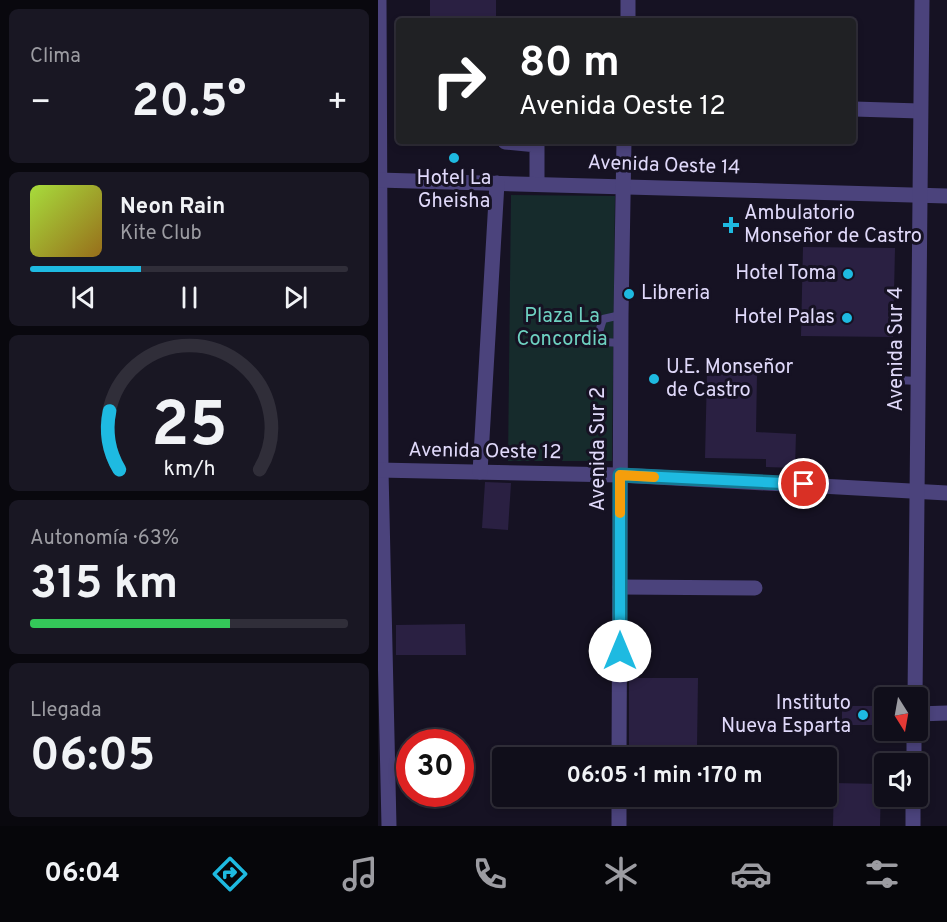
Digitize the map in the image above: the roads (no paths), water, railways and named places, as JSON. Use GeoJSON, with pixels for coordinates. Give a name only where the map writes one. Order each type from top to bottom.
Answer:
{"type":"FeatureCollection","features":[{"type":"Feature","properties":{"kind":"street"},"geometry":{"type":"LineString","coordinates":[[379,0],[380,470],[388,826]]}},
{"type":"Feature","properties":{"kind":"street"},"geometry":{"type":"LineString","coordinates":[[628,0],[628,18]]}},
{"type":"Feature","properties":{"kind":"street","name":"Avenida Sur 4"},"geometry":{"type":"LineString","coordinates":[[915,687],[919,490],[918,195],[922,0]]}},
{"type":"Feature","properties":{"kind":"street"},"geometry":{"type":"LineString","coordinates":[[856,109],[920,111]]}},
{"type":"Feature","properties":{"kind":"street"},"geometry":{"type":"LineString","coordinates":[[526,144],[537,145],[537,183]]}},
{"type":"Feature","properties":{"kind":"street","name":"Avenida Sur 2"},"geometry":{"type":"LineString","coordinates":[[619,747],[624,144]]}},
{"type":"Feature","properties":{"kind":"street","name":"Avenida Oeste 14"},"geometry":{"type":"LineString","coordinates":[[379,180],[947,196]]}},
{"type":"Feature","properties":{"kind":"street"},"geometry":{"type":"LineString","coordinates":[[480,472],[497,183]]}},
{"type":"Feature","properties":{"kind":"street","name":"Avenida Oeste 12"},"geometry":{"type":"LineString","coordinates":[[380,470],[620,475],[947,493]]}},
{"type":"Feature","properties":{"kind":"street"},"geometry":{"type":"LineString","coordinates":[[620,587],[756,588]]}},
{"type":"Feature","properties":{"kind":"street"},"geometry":{"type":"LineString","coordinates":[[928,714],[947,713]]}},
{"type":"Feature","properties":{"kind":"street"},"geometry":{"type":"LineString","coordinates":[[619,807],[619,826]]}},
{"type":"Feature","properties":{"kind":"street"},"geometry":{"type":"LineString","coordinates":[[913,807],[913,826]]}},
{"type":"Feature","properties":{"kind":"lane"},"geometry":{"type":"LineString","coordinates":[[621,315],[603,319],[599,333],[604,342],[621,343]]}},
{"type":"Feature","properties":{"kind":"lane"},"geometry":{"type":"LineString","coordinates":[[897,380],[918,381]]}},
{"type":"Feature","properties":{"kind":"place","name":"Hotel La Gheisha"},"geometry":{"type":"Point","coordinates":[454,158]}},
{"type":"Feature","properties":{"kind":"place","name":"Ambulatorio Monseñor de Castro"},"geometry":{"type":"Point","coordinates":[731,225]}},
{"type":"Feature","properties":{"kind":"place","name":"Hotel Toma"},"geometry":{"type":"Point","coordinates":[848,274]}},
{"type":"Feature","properties":{"kind":"place","name":"Libreria"},"geometry":{"type":"Point","coordinates":[629,294]}},
{"type":"Feature","properties":{"kind":"place","name":"Hotel Palas"},"geometry":{"type":"Point","coordinates":[847,318]}},
{"type":"Feature","properties":{"kind":"place","name":"U.E. Monseñor de Castro"},"geometry":{"type":"Point","coordinates":[654,379]}},
{"type":"Feature","properties":{"kind":"place","name":"Instituto Nueva Esparta"},"geometry":{"type":"Point","coordinates":[863,715]}},
{"type":"Feature","properties":{"kind":"park label","name":"Plaza La Concordia"},"geometry":{"type":"Point","coordinates":[562,328]}}]}
